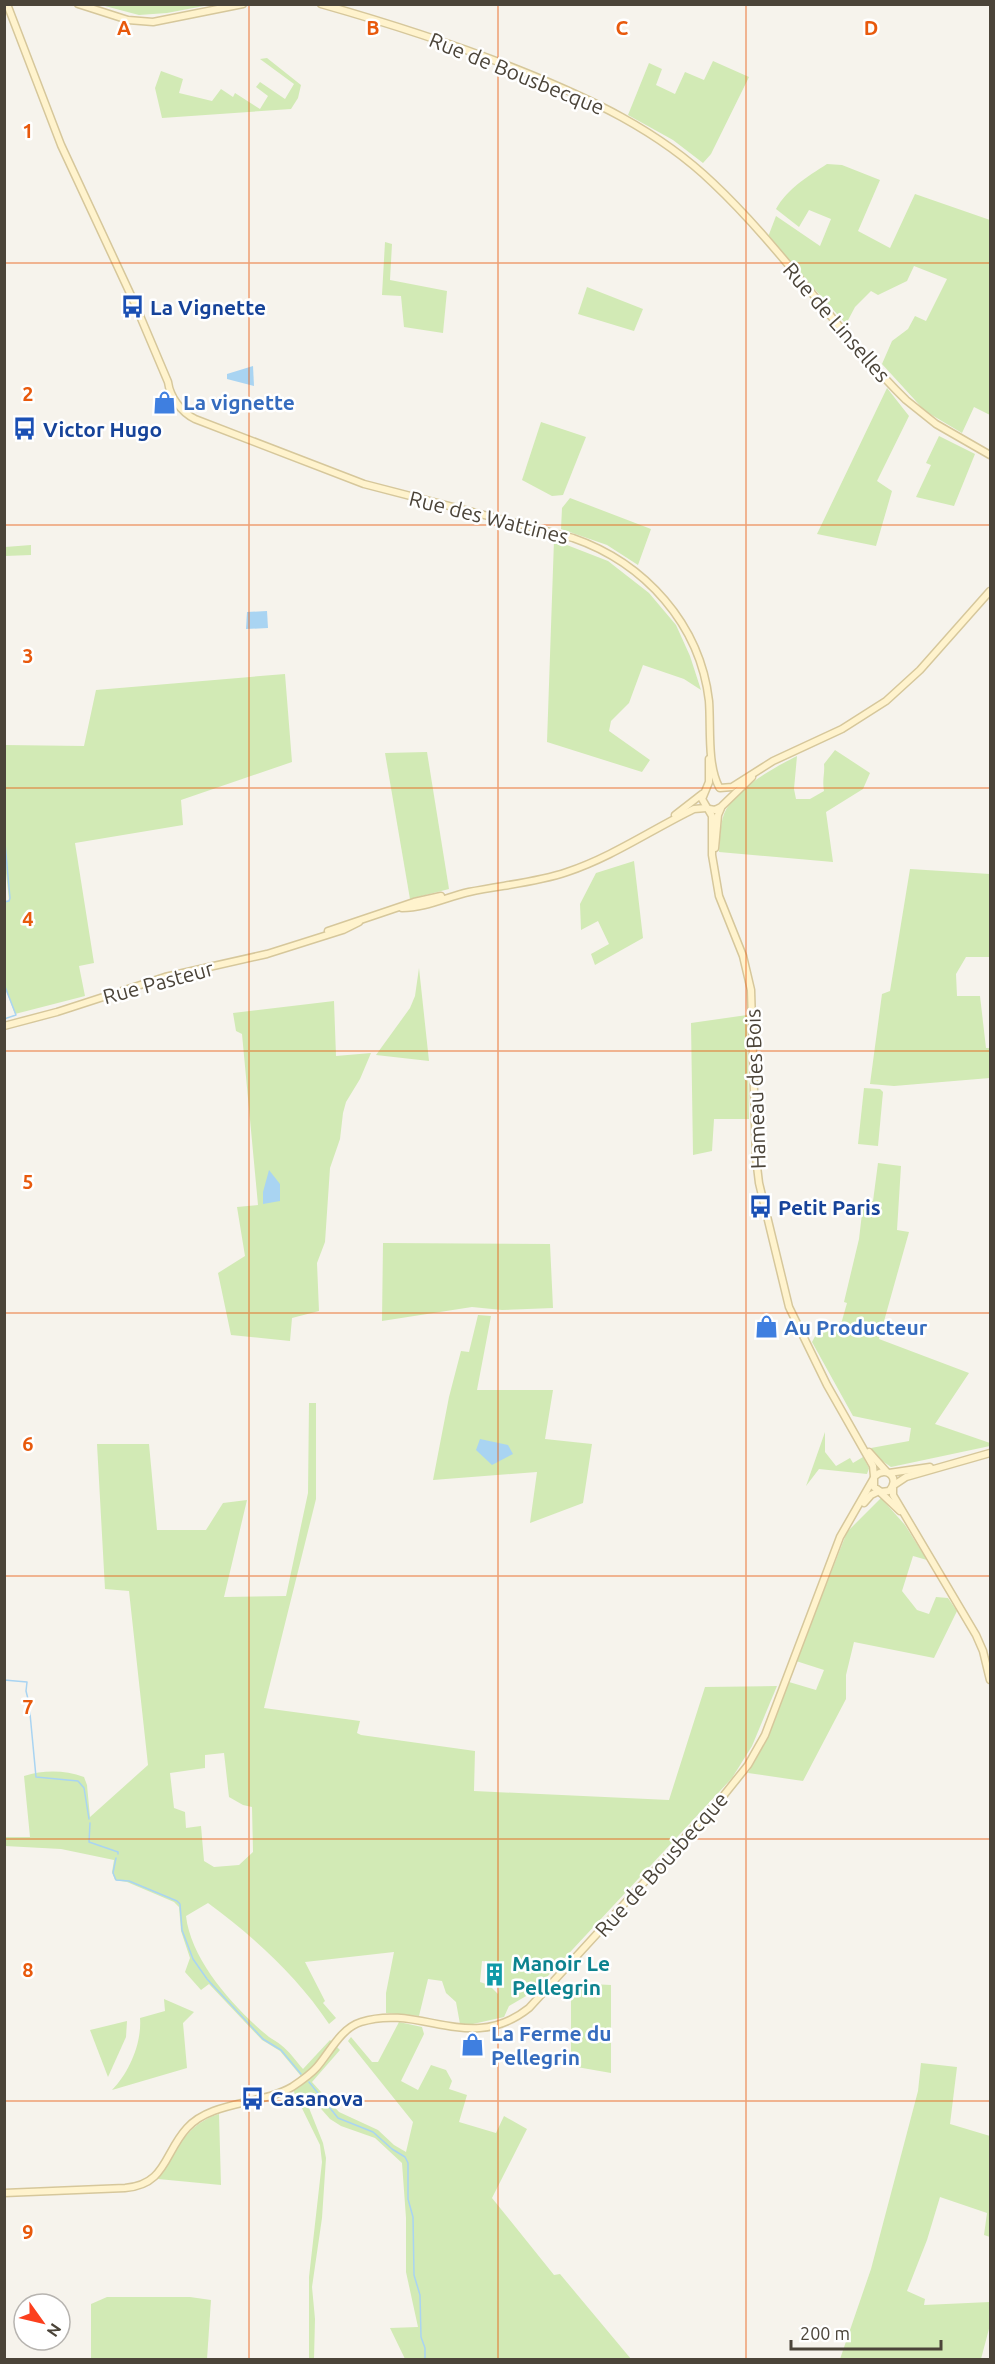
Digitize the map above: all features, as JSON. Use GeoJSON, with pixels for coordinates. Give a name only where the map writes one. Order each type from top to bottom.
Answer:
{"type":"FeatureCollection","features":[{"type":"Feature","properties":{"kind":"street"},"geometry":{"type":"LineString","coordinates":[[78,4],[133,21],[157,22],[243,4]]}},
{"type":"Feature","properties":{"kind":"street"},"geometry":{"type":"LineString","coordinates":[[86,4],[108,15]]}},
{"type":"Feature","properties":{"kind":"street","name":"Rue de Bousbecque"},"geometry":{"type":"LineString","coordinates":[[321,4],[456,45],[574,93],[653,135],[700,170]]}},
{"type":"Feature","properties":{"kind":"street","name":"Rue des Wattines"},"geometry":{"type":"LineString","coordinates":[[6,6],[59,138],[141,317],[168,382],[168,390],[182,409],[192,417],[374,488],[573,538],[597,547],[621,560],[663,597],[689,636],[699,659],[707,688],[715,779],[720,788]]}},
{"type":"Feature","properties":{"kind":"street","name":"Rue de Linselles"},"geometry":{"type":"LineString","coordinates":[[700,170],[735,204],[906,400],[936,424],[990,455]]}},
{"type":"Feature","properties":{"kind":"street"},"geometry":{"type":"LineString","coordinates":[[763,766],[716,810],[708,808],[702,802],[704,791],[713,786],[731,787],[763,766],[842,729],[886,701],[920,670],[990,591]]}},
{"type":"Feature","properties":{"kind":"street","name":"Rue des Wattines"},"geometry":{"type":"LineString","coordinates":[[704,791],[709,775],[710,742]]}},
{"type":"Feature","properties":{"kind":"street"},"geometry":{"type":"LineString","coordinates":[[720,788],[725,795],[723,805]]}},
{"type":"Feature","properties":{"kind":"street","name":"Rue Pasteur"},"geometry":{"type":"LineString","coordinates":[[655,829],[704,791]]}},
{"type":"Feature","properties":{"kind":"street","name":"Hameau des Bois"},"geometry":{"type":"LineString","coordinates":[[714,873],[718,815],[723,805]]}},
{"type":"Feature","properties":{"kind":"street","name":"Rue Pasteur"},"geometry":{"type":"LineString","coordinates":[[4,1026],[57,1012],[165,977],[251,959],[422,900],[535,881],[567,873],[606,856],[694,809],[708,808]]}},
{"type":"Feature","properties":{"kind":"street","name":"Hameau des Bois"},"geometry":{"type":"LineString","coordinates":[[708,808],[712,816],[714,873],[722,905],[743,956],[750,981],[753,1009],[756,1164],[788,1301],[816,1365],[874,1468],[874,1478]]}},
{"type":"Feature","properties":{"kind":"street","name":"Hameau des Bois"},"geometry":{"type":"LineString","coordinates":[[857,1436],[888,1472]]}},
{"type":"Feature","properties":{"kind":"street"},"geometry":{"type":"LineString","coordinates":[[879,1491],[888,1492],[906,1477],[990,1453]]}},
{"type":"Feature","properties":{"kind":"street"},"geometry":{"type":"LineString","coordinates":[[913,1528],[896,1506],[874,1486],[874,1478],[879,1472],[952,1463]]}},
{"type":"Feature","properties":{"kind":"street"},"geometry":{"type":"LineString","coordinates":[[888,1472],[894,1478],[893,1495],[980,1643],[990,1679]]}},
{"type":"Feature","properties":{"kind":"street","name":"Rue de Bousbecque"},"geometry":{"type":"LineString","coordinates":[[4,2193],[130,2187],[144,2184],[157,2175],[184,2132],[195,2120],[209,2113],[269,2097],[295,2085],[312,2072],[345,2032],[358,2023],[399,2019],[476,2030],[505,2022],[529,2008],[718,1802],[748,1765],[770,1724],[800,1637],[837,1543],[874,1478]]}},
{"type":"Feature","properties":{"kind":"street","name":"Rue de Bousbecque"},"geometry":{"type":"LineString","coordinates":[[848,1522],[871,1495],[879,1491]]}},
{"type":"Feature","properties":{"kind":"green space"},"geometry":{"type":"Polygon","coordinates":[[[101,5],[209,5],[167,13],[139,15],[101,5]]]}},
{"type":"Feature","properties":{"kind":"green space"},"geometry":{"type":"Polygon","coordinates":[[[267,58],[301,85],[298,98],[291,109],[162,118],[155,88],[161,71],[183,79],[179,93],[212,101],[221,89],[233,97],[235,93],[260,109],[268,96],[256,87],[260,82],[285,99],[294,84],[260,59],[267,58]]]}},
{"type":"Feature","properties":{"kind":"green space"},"geometry":{"type":"Polygon","coordinates":[[[713,61],[749,77],[711,154],[703,163],[673,140],[628,115],[649,63],[662,69],[656,85],[675,94],[685,72],[704,80],[713,61]]]}},
{"type":"Feature","properties":{"kind":"green space"},"geometry":{"type":"Polygon","coordinates":[[[827,164],[842,165],[880,180],[858,231],[890,248],[915,194],[990,220],[990,415],[974,407],[962,433],[925,411],[882,364],[892,341],[908,329],[915,316],[926,321],[947,279],[914,266],[907,281],[878,295],[871,291],[855,307],[846,324],[768,237],[776,216],[820,246],[831,219],[809,210],[799,227],[776,209],[792,189],[827,164]]]}},
{"type":"Feature","properties":{"kind":"green space"},"geometry":{"type":"Polygon","coordinates":[[[385,242],[392,244],[390,280],[447,291],[443,333],[404,327],[401,296],[382,295],[385,242]]]}},
{"type":"Feature","properties":{"kind":"green space"},"geometry":{"type":"Polygon","coordinates":[[[587,287],[643,309],[634,331],[578,314],[587,287]]]}},
{"type":"Feature","properties":{"kind":"green space"},"geometry":{"type":"Polygon","coordinates":[[[887,388],[909,416],[877,481],[892,491],[876,546],[817,534],[887,388]]]}},
{"type":"Feature","properties":{"kind":"green space"},"geometry":{"type":"Polygon","coordinates":[[[541,422],[586,437],[563,495],[552,496],[522,480],[541,422]]]}},
{"type":"Feature","properties":{"kind":"green space"},"geometry":{"type":"Polygon","coordinates":[[[939,436],[975,454],[954,506],[916,497],[931,465],[926,463],[939,436]]]}},
{"type":"Feature","properties":{"kind":"green space"},"geometry":{"type":"Polygon","coordinates":[[[570,498],[651,529],[638,565],[607,545],[561,529],[562,508],[570,498]]]}},
{"type":"Feature","properties":{"kind":"green space"},"geometry":{"type":"Polygon","coordinates":[[[554,540],[608,561],[649,593],[676,625],[690,656],[701,690],[684,679],[643,665],[629,703],[611,721],[609,731],[650,760],[642,772],[547,742],[554,540]]]}},
{"type":"Feature","properties":{"kind":"green space"},"geometry":{"type":"Polygon","coordinates":[[[31,545],[31,555],[5,556],[5,547],[31,545]]]}},
{"type":"Feature","properties":{"kind":"green space"},"geometry":{"type":"Polygon","coordinates":[[[285,674],[292,762],[181,800],[183,825],[75,843],[94,963],[79,966],[85,996],[15,1014],[5,988],[5,901],[9,900],[4,855],[5,745],[84,746],[96,690],[285,674]]]}},
{"type":"Feature","properties":{"kind":"green space"},"geometry":{"type":"Polygon","coordinates":[[[835,750],[870,773],[863,789],[826,812],[833,862],[719,852],[724,814],[736,796],[745,788],[797,756],[794,789],[796,799],[810,799],[824,791],[824,764],[835,750]]]}},
{"type":"Feature","properties":{"kind":"green space"},"geometry":{"type":"Polygon","coordinates":[[[427,752],[449,889],[410,899],[385,753],[427,752]]]}},
{"type":"Feature","properties":{"kind":"green space"},"geometry":{"type":"Polygon","coordinates":[[[634,861],[643,938],[595,965],[591,954],[609,944],[598,921],[581,930],[580,904],[596,873],[634,861]]]}},
{"type":"Feature","properties":{"kind":"green space"},"geometry":{"type":"Polygon","coordinates":[[[910,869],[990,874],[990,957],[966,957],[956,974],[957,996],[980,996],[986,1048],[990,1048],[990,1078],[894,1086],[870,1084],[882,994],[890,991],[910,869]]]}},
{"type":"Feature","properties":{"kind":"green space"},"geometry":{"type":"Polygon","coordinates":[[[419,968],[429,1061],[376,1055],[410,1008],[415,996],[419,968]]]}},
{"type":"Feature","properties":{"kind":"green space"},"geometry":{"type":"Polygon","coordinates":[[[334,1001],[336,1056],[371,1053],[360,1079],[346,1102],[340,1139],[330,1168],[325,1242],[317,1263],[319,1311],[292,1318],[290,1341],[231,1335],[218,1273],[245,1256],[237,1207],[258,1205],[242,1034],[236,1031],[233,1013],[334,1001]]]}},
{"type":"Feature","properties":{"kind":"green space"},"geometry":{"type":"Polygon","coordinates":[[[747,1015],[749,1119],[714,1119],[712,1151],[693,1155],[691,1023],[747,1015]]]}},
{"type":"Feature","properties":{"kind":"green space"},"geometry":{"type":"Polygon","coordinates":[[[864,1088],[880,1089],[883,1092],[878,1146],[858,1144],[864,1088]]]}},
{"type":"Feature","properties":{"kind":"green space"},"geometry":{"type":"Polygon","coordinates":[[[878,1163],[901,1166],[897,1230],[909,1232],[879,1339],[969,1373],[935,1424],[990,1443],[990,1446],[891,1467],[878,1458],[871,1448],[909,1441],[911,1428],[853,1416],[812,1342],[819,1329],[826,1327],[839,1331],[847,1303],[844,1302],[859,1239],[863,1205],[873,1201],[878,1163]]]}},
{"type":"Feature","properties":{"kind":"green space"},"geometry":{"type":"Polygon","coordinates":[[[383,1243],[550,1244],[553,1308],[502,1310],[472,1307],[382,1321],[383,1243]]]}},
{"type":"Feature","properties":{"kind":"green space"},"geometry":{"type":"Polygon","coordinates":[[[478,1315],[491,1316],[477,1390],[553,1390],[545,1439],[592,1444],[583,1503],[530,1523],[537,1472],[433,1480],[449,1397],[461,1351],[469,1352],[478,1315]]]}},
{"type":"Feature","properties":{"kind":"green space"},"geometry":{"type":"Polygon","coordinates":[[[309,1403],[316,1403],[316,1499],[264,1708],[360,1721],[357,1733],[361,1735],[475,1751],[474,1791],[669,1800],[705,1687],[777,1686],[752,1746],[732,1778],[533,1992],[509,2006],[504,2017],[464,2026],[460,2024],[456,2002],[446,1993],[442,1981],[428,1979],[419,2016],[386,2013],[386,1993],[394,1952],[305,1962],[325,2001],[323,2003],[336,2018],[329,2024],[317,2006],[274,1958],[208,1903],[186,1916],[196,1950],[217,1983],[242,2013],[284,2047],[303,2069],[330,2040],[340,2050],[312,2082],[339,2112],[378,2130],[394,2145],[406,2152],[413,2122],[348,2041],[351,2037],[372,2062],[378,2062],[399,2022],[422,2027],[424,2034],[401,2081],[418,2090],[431,2065],[446,2070],[452,2081],[449,2089],[467,2095],[459,2122],[496,2133],[504,2116],[527,2129],[492,2198],[554,2275],[560,2274],[631,2359],[405,2359],[390,2328],[418,2327],[406,2272],[406,2218],[402,2163],[375,2138],[341,2126],[330,2119],[315,2102],[309,2108],[323,2143],[326,2158],[322,2218],[312,2287],[315,2319],[314,2359],[309,2359],[309,2277],[322,2162],[320,2145],[293,2090],[305,2081],[280,2051],[262,2040],[209,1984],[201,1990],[185,1972],[190,1958],[181,1931],[179,1907],[174,1902],[127,1882],[115,1880],[112,1872],[114,1860],[61,1849],[5,1846],[4,1837],[30,1837],[24,1776],[54,1772],[84,1777],[90,1817],[148,1765],[129,1591],[105,1589],[97,1444],[149,1444],[157,1530],[206,1530],[223,1503],[247,1500],[224,1597],[286,1596],[308,1493],[309,1403]],[[224,1753],[205,1755],[205,1768],[170,1773],[174,1808],[185,1812],[186,1828],[201,1826],[204,1861],[214,1867],[239,1865],[253,1852],[252,1807],[229,1797],[224,1753]],[[482,1961],[480,1982],[489,1985],[498,1994],[503,1963],[482,1961]]]}},
{"type":"Feature","properties":{"kind":"green space"},"geometry":{"type":"Polygon","coordinates":[[[825,1432],[825,1452],[836,1466],[850,1458],[853,1463],[863,1457],[869,1468],[867,1474],[819,1469],[806,1486],[825,1432]]]}},
{"type":"Feature","properties":{"kind":"green space"},"geometry":{"type":"Polygon","coordinates":[[[881,1498],[905,1525],[927,1560],[913,1556],[902,1591],[917,1610],[929,1614],[936,1597],[948,1598],[957,1611],[934,1658],[854,1642],[846,1675],[846,1699],[803,1781],[748,1773],[765,1743],[789,1682],[816,1690],[824,1670],[796,1661],[847,1532],[881,1498]]]}},
{"type":"Feature","properties":{"kind":"green space"},"geometry":{"type":"Polygon","coordinates":[[[571,1983],[611,1985],[611,2073],[571,2066],[571,1983]]]}},
{"type":"Feature","properties":{"kind":"green space"},"geometry":{"type":"Polygon","coordinates":[[[164,1999],[194,2012],[183,2023],[187,2068],[112,2090],[124,2075],[137,2047],[140,2018],[165,2011],[164,1999]]]}},
{"type":"Feature","properties":{"kind":"green space"},"geometry":{"type":"Polygon","coordinates":[[[127,2021],[126,2037],[108,2077],[90,2030],[127,2021]]]}},
{"type":"Feature","properties":{"kind":"green space"},"geometry":{"type":"Polygon","coordinates":[[[921,2063],[957,2067],[950,2124],[990,2136],[990,2237],[984,2235],[987,2213],[940,2197],[927,2240],[907,2291],[925,2299],[924,2305],[990,2302],[990,2325],[981,2359],[840,2359],[871,2269],[918,2091],[921,2063]]]}},
{"type":"Feature","properties":{"kind":"green space"},"geometry":{"type":"Polygon","coordinates":[[[219,2114],[221,2185],[158,2179],[182,2140],[198,2125],[219,2114]]]}},
{"type":"Feature","properties":{"kind":"green space"},"geometry":{"type":"Polygon","coordinates":[[[107,2297],[190,2297],[211,2300],[207,2359],[91,2359],[91,2304],[107,2297]]]}},
{"type":"Feature","properties":{"kind":"water"},"geometry":{"type":"Polygon","coordinates":[[[253,366],[254,386],[227,379],[227,374],[253,366]]]}},
{"type":"Feature","properties":{"kind":"water"},"geometry":{"type":"Polygon","coordinates":[[[267,611],[268,628],[246,629],[247,612],[267,611]]]}},
{"type":"Feature","properties":{"kind":"water"},"geometry":{"type":"Polygon","coordinates":[[[269,1170],[280,1184],[280,1201],[263,1204],[263,1192],[269,1170]]]}},
{"type":"Feature","properties":{"kind":"water"},"geometry":{"type":"Polygon","coordinates":[[[480,1439],[508,1445],[513,1454],[492,1465],[476,1450],[480,1439]]]}},
{"type":"Feature","properties":{"kind":"waterway"},"geometry":{"type":"LineString","coordinates":[[4,738],[4,788]]}},
{"type":"Feature","properties":{"kind":"waterway"},"geometry":{"type":"LineString","coordinates":[[4,832],[10,898],[9,901],[4,902]]}},
{"type":"Feature","properties":{"kind":"waterway"},"geometry":{"type":"LineString","coordinates":[[4,984],[16,1015],[4,1019]]}},
{"type":"Feature","properties":{"kind":"waterway"},"geometry":{"type":"LineString","coordinates":[[4,1680],[27,1682],[26,1691],[36,1777],[78,1781],[84,1788],[89,1819]]}},
{"type":"Feature","properties":{"kind":"waterway"},"geometry":{"type":"LineString","coordinates":[[90,1823],[89,1842],[118,1852],[118,1854]]}},
{"type":"Feature","properties":{"kind":"waterway"},"geometry":{"type":"LineString","coordinates":[[116,1858],[113,1873],[116,1880],[129,1881],[180,1904],[182,1930],[193,1959],[207,1979],[263,2039],[281,2050],[301,2074]]}},
{"type":"Feature","properties":{"kind":"waterway"},"geometry":{"type":"LineString","coordinates":[[309,2082],[338,2118],[373,2132],[405,2157],[408,2163],[408,2199],[413,2217],[414,2275],[420,2295],[421,2337],[425,2348],[425,2360]]}},
{"type":"Feature","properties":{"kind":"place","name":"La Vignette"},"geometry":{"type":"Point","coordinates":[132,307]}},
{"type":"Feature","properties":{"kind":"place","name":"La vignette"},"geometry":{"type":"Point","coordinates":[165,402]}},
{"type":"Feature","properties":{"kind":"place","name":"Victor Hugo"},"geometry":{"type":"Point","coordinates":[25,429]}},
{"type":"Feature","properties":{"kind":"place","name":"Petit Paris"},"geometry":{"type":"Point","coordinates":[760,1207]}},
{"type":"Feature","properties":{"kind":"place","name":"Au Producteur"},"geometry":{"type":"Point","coordinates":[766,1327]}},
{"type":"Feature","properties":{"kind":"place","name":"Manoir Le Pellegrin"},"geometry":{"type":"Point","coordinates":[494,1975]}},
{"type":"Feature","properties":{"kind":"place","name":"La Ferme du Pellegrin"},"geometry":{"type":"Point","coordinates":[473,2045]}},
{"type":"Feature","properties":{"kind":"place","name":"Casanova"},"geometry":{"type":"Point","coordinates":[252,2098]}}]}
